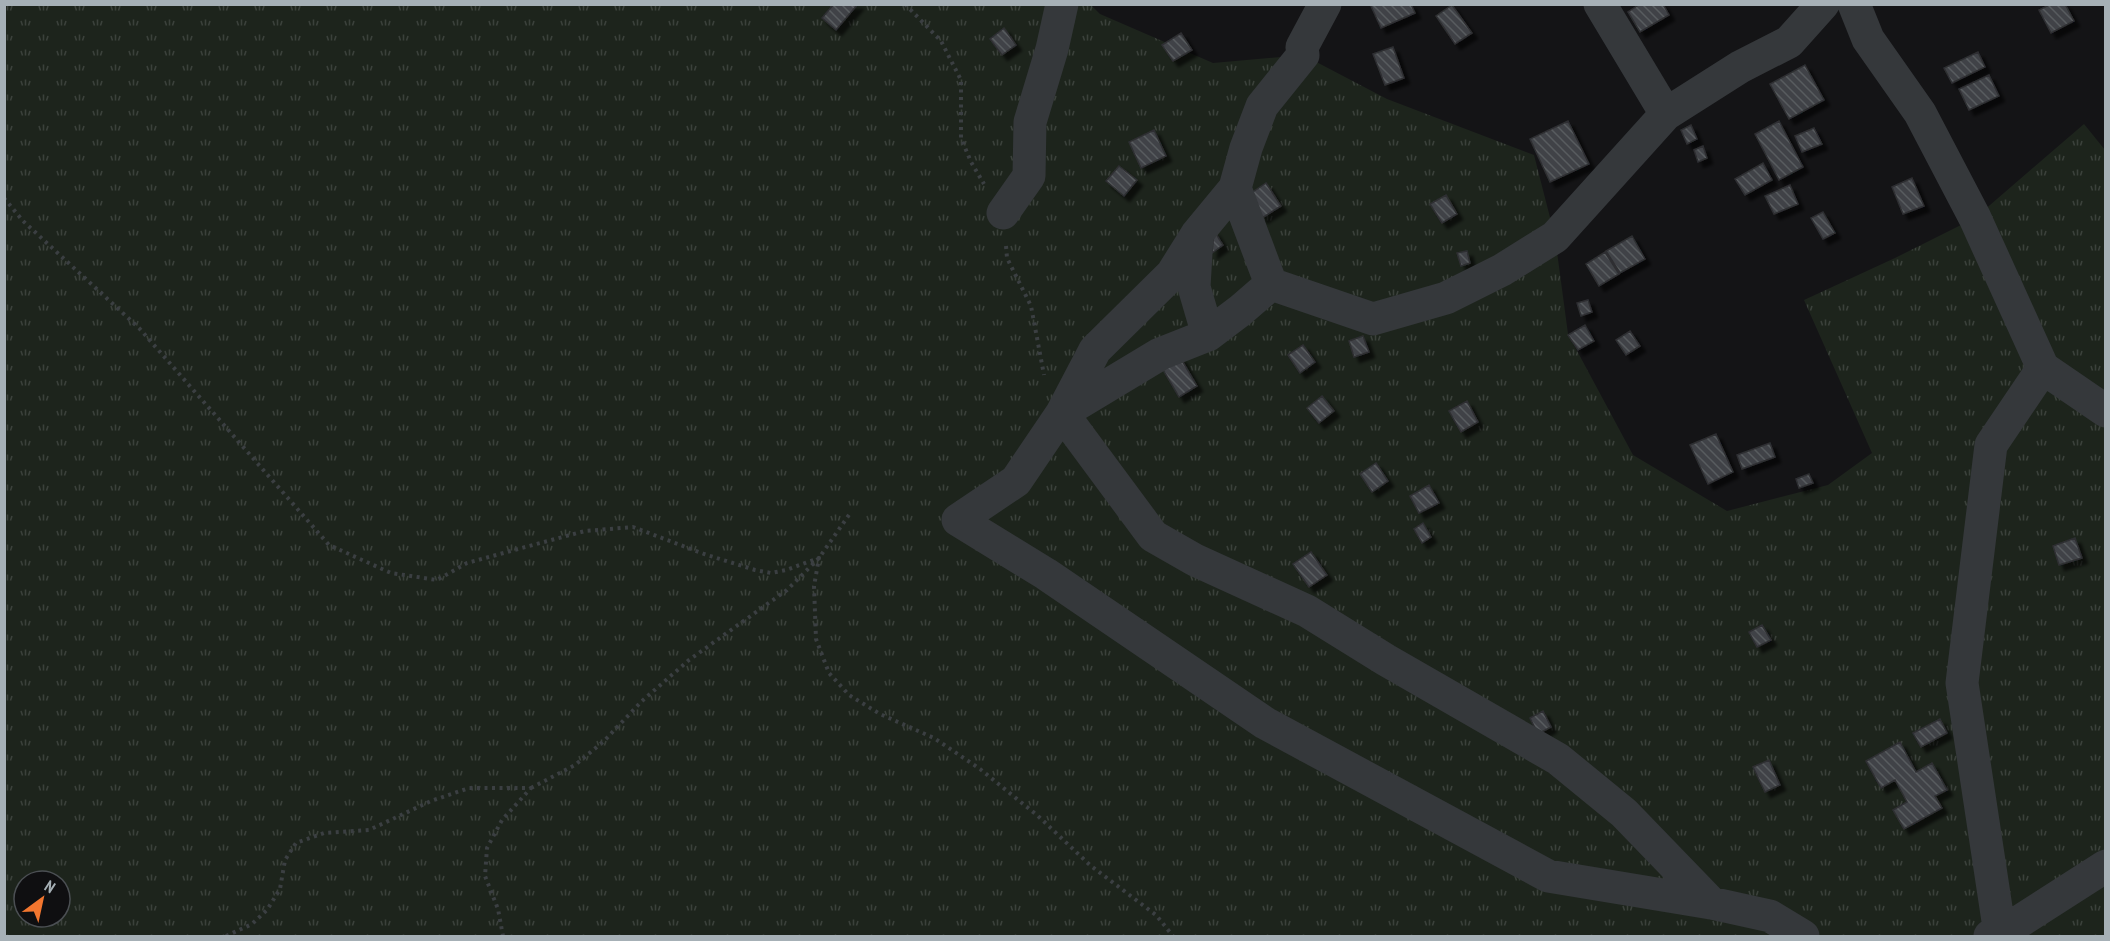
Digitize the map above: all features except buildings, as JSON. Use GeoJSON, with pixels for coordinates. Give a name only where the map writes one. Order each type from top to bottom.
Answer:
{"type":"FeatureCollection","features":[{"type":"Feature","properties":{"kind":"street"},"geometry":{"type":"LineString","coordinates":[[1003,213],[1029,176],[1030,122],[1052,49],[1062,4]]}},
{"type":"Feature","properties":{"kind":"street"},"geometry":{"type":"LineString","coordinates":[[1325,4],[1302,46],[1303,55],[1262,106],[1246,148],[1235,188],[1197,234],[1172,274],[1095,350],[1062,413],[1016,481],[958,520],[1046,574],[1265,723],[1548,876],[1712,903],[1770,916],[1803,936]]}},
{"type":"Feature","properties":{"kind":"street"},"geometry":{"type":"LineString","coordinates":[[1600,4],[1666,114]]}},
{"type":"Feature","properties":{"kind":"street"},"geometry":{"type":"LineString","coordinates":[[1271,284],[1373,319],[1446,298],[1502,270],[1555,237],[1666,114],[1740,67],[1789,42],[1823,4]]}},
{"type":"Feature","properties":{"kind":"street"},"geometry":{"type":"LineString","coordinates":[[1854,4],[1868,39],[1920,113],[1976,218],[2043,368],[2106,411]]}},
{"type":"Feature","properties":{"kind":"street"},"geometry":{"type":"LineString","coordinates":[[1235,188],[1271,284]]}},
{"type":"Feature","properties":{"kind":"street"},"geometry":{"type":"LineString","coordinates":[[1197,234],[1194,286],[1208,335]]}},
{"type":"Feature","properties":{"kind":"street"},"geometry":{"type":"LineString","coordinates":[[1062,413],[1160,354],[1208,335],[1271,284]]}},
{"type":"Feature","properties":{"kind":"street"},"geometry":{"type":"LineString","coordinates":[[2043,368],[1991,446],[1962,683],[1995,935],[2106,866]]}},
{"type":"Feature","properties":{"kind":"street"},"geometry":{"type":"LineString","coordinates":[[1062,413],[1153,536],[1195,560],[1307,610],[1386,660],[1558,759],[1623,813],[1712,903]]}},
{"type":"Feature","properties":{"kind":"path"},"geometry":{"type":"LineString","coordinates":[[4,198],[23,221],[140,328],[329,545],[391,573],[437,580],[467,563],[518,549],[585,531],[633,527],[704,554],[771,573],[819,558]]}},
{"type":"Feature","properties":{"kind":"path"},"geometry":{"type":"LineString","coordinates":[[503,936],[498,909],[485,876],[487,848],[502,820],[531,788],[575,765],[604,741],[642,701],[689,660],[787,590],[819,558],[851,512]]}},
{"type":"Feature","properties":{"kind":"path"},"geometry":{"type":"LineString","coordinates":[[819,558],[814,586],[816,639],[829,673],[849,695],[880,714],[934,738],[980,769],[1038,816],[1091,866],[1156,915],[1173,936]]}},
{"type":"Feature","properties":{"kind":"path"},"geometry":{"type":"LineString","coordinates":[[226,936],[252,924],[267,910],[280,889],[285,860],[296,843],[324,833],[369,830],[431,801],[469,789],[531,788]]}},
{"type":"Feature","properties":{"kind":"green space"},"geometry":{"type":"Polygon","coordinates":[[[1090,4],[1100,14],[1213,63],[1303,55],[1387,99],[1534,155],[1555,237],[1568,334],[1633,455],[1727,511],[1828,485],[1872,453],[1804,300],[1975,218],[2084,124],[2105,150],[2105,936],[5,936],[5,5],[1090,4]]]}}]}
